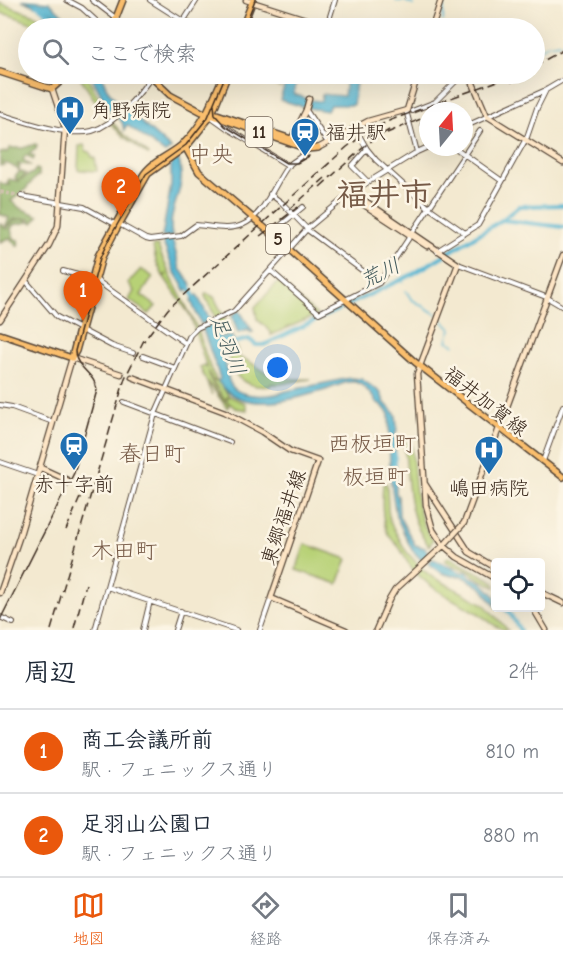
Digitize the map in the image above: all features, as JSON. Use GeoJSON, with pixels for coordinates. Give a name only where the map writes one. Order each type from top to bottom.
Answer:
{"type":"FeatureCollection","features":[{"type":"Feature","properties":{"kind":"main road"},"geometry":{"type":"LineString","coordinates":[[117,18],[123,0]]}},
{"type":"Feature","properties":{"kind":"main road"},"geometry":{"type":"LineString","coordinates":[[435,18],[441,0]]}},
{"type":"Feature","properties":{"kind":"main road"},"geometry":{"type":"LineString","coordinates":[[247,18],[253,1],[303,18]]}},
{"type":"Feature","properties":{"kind":"main road"},"geometry":{"type":"LineString","coordinates":[[0,72],[18,78]]}},
{"type":"Feature","properties":{"kind":"main road"},"geometry":{"type":"LineString","coordinates":[[37,84],[52,89]]}},
{"type":"Feature","properties":{"kind":"main road"},"geometry":{"type":"LineString","coordinates":[[52,89],[58,84]]}},
{"type":"Feature","properties":{"kind":"main road"},"geometry":{"type":"LineString","coordinates":[[161,84],[171,95],[212,115]]}},
{"type":"Feature","properties":{"kind":"main road"},"geometry":{"type":"LineString","coordinates":[[212,115],[221,84]]}},
{"type":"Feature","properties":{"kind":"main road"},"geometry":{"type":"LineString","coordinates":[[0,593],[39,475],[94,279],[105,250],[117,224],[146,176],[152,168],[183,147],[212,115],[224,84]]}},
{"type":"Feature","properties":{"kind":"main road"},"geometry":{"type":"LineString","coordinates":[[318,148],[369,120],[409,110],[416,84]]}},
{"type":"Feature","properties":{"kind":"main road"},"geometry":{"type":"LineString","coordinates":[[473,84],[487,115],[563,163]]}},
{"type":"Feature","properties":{"kind":"main road"},"geometry":{"type":"LineString","coordinates":[[0,320],[55,236],[65,131],[63,118],[52,89]]}},
{"type":"Feature","properties":{"kind":"main road"},"geometry":{"type":"LineString","coordinates":[[291,141],[307,109],[309,99]]}},
{"type":"Feature","properties":{"kind":"main road","name":"11"},"geometry":{"type":"LineString","coordinates":[[212,115],[309,149],[318,148]]}},
{"type":"Feature","properties":{"kind":"main road","name":"福井加賀線"},"geometry":{"type":"LineString","coordinates":[[183,147],[208,178],[420,366],[563,478]]}},
{"type":"Feature","properties":{"kind":"main road"},"geometry":{"type":"LineString","coordinates":[[351,193],[458,264],[417,376],[426,505],[430,523],[444,545],[457,557],[491,577]]}},
{"type":"Feature","properties":{"kind":"main road"},"geometry":{"type":"LineString","coordinates":[[376,630],[388,600],[395,590],[444,545],[464,523],[563,255]]}},
{"type":"Feature","properties":{"kind":"main road"},"geometry":{"type":"LineString","coordinates":[[0,334],[122,374]]}},
{"type":"Feature","properties":{"kind":"main road","name":"東郷福井線"},"geometry":{"type":"LineString","coordinates":[[132,377],[225,412],[262,432],[290,451],[318,461],[271,598]]}},
{"type":"Feature","properties":{"kind":"main road","name":"福井加賀線"},"geometry":{"type":"LineString","coordinates":[[499,429],[563,478]]}},
{"type":"Feature","properties":{"kind":"main road"},"geometry":{"type":"LineString","coordinates":[[41,468],[67,480]]}},
{"type":"Feature","properties":{"kind":"main road"},"geometry":{"type":"LineString","coordinates":[[424,484],[469,552],[491,566]]}},
{"type":"Feature","properties":{"kind":"main road"},"geometry":{"type":"LineString","coordinates":[[545,594],[563,603]]}},
{"type":"Feature","properties":{"kind":"main road"},"geometry":{"type":"LineString","coordinates":[[271,598],[346,630]]}},
{"type":"Feature","properties":{"kind":"main road"},"geometry":{"type":"LineString","coordinates":[[535,612],[546,630]]}},
{"type":"Feature","properties":{"kind":"street"},"geometry":{"type":"LineString","coordinates":[[67,0],[92,18]]}},
{"type":"Feature","properties":{"kind":"street"},"geometry":{"type":"LineString","coordinates":[[92,0],[117,18]]}},
{"type":"Feature","properties":{"kind":"street"},"geometry":{"type":"LineString","coordinates":[[150,0],[178,18]]}},
{"type":"Feature","properties":{"kind":"street"},"geometry":{"type":"LineString","coordinates":[[185,18],[197,0]]}},
{"type":"Feature","properties":{"kind":"street"},"geometry":{"type":"LineString","coordinates":[[329,18],[335,0]]}},
{"type":"Feature","properties":{"kind":"street"},"geometry":{"type":"LineString","coordinates":[[473,122],[546,90],[563,80]]}},
{"type":"Feature","properties":{"kind":"street"},"geometry":{"type":"LineString","coordinates":[[0,114],[65,131],[91,131],[106,124],[131,103],[144,84]]}},
{"type":"Feature","properties":{"kind":"street"},"geometry":{"type":"LineString","coordinates":[[95,630],[155,414],[185,343],[200,327],[230,315],[307,229],[351,193],[417,152],[409,110],[435,102],[453,84]]}},
{"type":"Feature","properties":{"kind":"street"},"geometry":{"type":"LineString","coordinates":[[437,251],[478,225],[525,140],[546,90]]}},
{"type":"Feature","properties":{"kind":"street"},"geometry":{"type":"LineString","coordinates":[[307,109],[328,143]]}},
{"type":"Feature","properties":{"kind":"street"},"geometry":{"type":"LineString","coordinates":[[212,115],[289,165]]}},
{"type":"Feature","properties":{"kind":"street"},"geometry":{"type":"LineString","coordinates":[[212,115],[227,128],[289,165]]}},
{"type":"Feature","properties":{"kind":"street"},"geometry":{"type":"LineString","coordinates":[[355,128],[367,149],[388,170],[428,207],[465,233]]}},
{"type":"Feature","properties":{"kind":"street"},"geometry":{"type":"LineString","coordinates":[[473,141],[480,131]]}},
{"type":"Feature","properties":{"kind":"street"},"geometry":{"type":"LineString","coordinates":[[21,196],[89,209],[147,240],[177,237],[196,225],[212,228],[241,226],[253,217],[289,165],[309,149]]}},
{"type":"Feature","properties":{"kind":"street"},"geometry":{"type":"LineString","coordinates":[[367,149],[352,166],[368,182]]}},
{"type":"Feature","properties":{"kind":"street"},"geometry":{"type":"LineString","coordinates":[[271,271],[316,313],[350,304],[379,283],[463,156]]}},
{"type":"Feature","properties":{"kind":"street"},"geometry":{"type":"LineString","coordinates":[[467,156],[502,181]]}},
{"type":"Feature","properties":{"kind":"street"},"geometry":{"type":"LineString","coordinates":[[270,194],[294,214],[307,229],[379,283]]}},
{"type":"Feature","properties":{"kind":"street"},"geometry":{"type":"LineString","coordinates":[[272,233],[303,207]]}},
{"type":"Feature","properties":{"kind":"street"},"geometry":{"type":"LineString","coordinates":[[458,264],[547,298],[563,307]]}},
{"type":"Feature","properties":{"kind":"street"},"geometry":{"type":"LineString","coordinates":[[63,271],[94,279],[185,343]]}},
{"type":"Feature","properties":{"kind":"street"},"geometry":{"type":"LineString","coordinates":[[26,281],[53,314],[112,346],[133,353]]}},
{"type":"Feature","properties":{"kind":"street"},"geometry":{"type":"LineString","coordinates":[[142,356],[175,368]]}},
{"type":"Feature","properties":{"kind":"street"},"geometry":{"type":"LineString","coordinates":[[124,402],[230,442]]}},
{"type":"Feature","properties":{"kind":"street"},"geometry":{"type":"LineString","coordinates":[[0,405],[12,407],[54,423]]}},
{"type":"Feature","properties":{"kind":"street"},"geometry":{"type":"LineString","coordinates":[[543,461],[563,406]]}},
{"type":"Feature","properties":{"kind":"street"},"geometry":{"type":"LineString","coordinates":[[0,462],[39,475]]}},
{"type":"Feature","properties":{"kind":"street"},"geometry":{"type":"LineString","coordinates":[[107,587],[236,630]]}},
{"type":"Feature","properties":{"kind":"street"},"geometry":{"type":"LineString","coordinates":[[260,630],[271,598]]}},
{"type":"Feature","properties":{"kind":"street"},"geometry":{"type":"LineString","coordinates":[[143,630],[150,601]]}},
{"type":"Feature","properties":{"kind":"street"},"geometry":{"type":"LineString","coordinates":[[175,630],[181,611]]}},
{"type":"Feature","properties":{"kind":"street"},"geometry":{"type":"LineString","coordinates":[[0,617],[13,623]]}},
{"type":"Feature","properties":{"kind":"green space"},"geometry":{"type":"Polygon","coordinates":[[[0,3],[40,18],[18,18],[0,13],[0,3]]]}},
{"type":"Feature","properties":{"kind":"green space"},"geometry":{"type":"Polygon","coordinates":[[[84,84],[91,84],[112,122],[123,134],[149,154],[124,137],[107,120],[84,84]]]}},
{"type":"Feature","properties":{"kind":"green space"},"geometry":{"type":"Polygon","coordinates":[[[35,144],[36,149],[29,154],[34,156],[33,160],[26,155],[23,160],[30,165],[18,164],[19,170],[6,163],[0,166],[0,153],[7,152],[10,148],[23,148],[35,144]]]}},
{"type":"Feature","properties":{"kind":"green space"},"geometry":{"type":"Polygon","coordinates":[[[84,145],[86,151],[95,158],[97,171],[78,170],[79,146],[84,145]]]}},
{"type":"Feature","properties":{"kind":"green space"},"geometry":{"type":"Polygon","coordinates":[[[36,169],[39,170],[39,176],[11,201],[20,208],[39,216],[33,223],[30,219],[15,219],[5,227],[9,218],[0,214],[0,182],[4,185],[11,185],[7,183],[9,179],[18,181],[15,177],[20,171],[26,174],[19,180],[36,169]]]}},
{"type":"Feature","properties":{"kind":"green space"},"geometry":{"type":"Polygon","coordinates":[[[24,219],[30,222],[13,225],[11,230],[14,239],[19,240],[18,246],[9,238],[0,242],[0,223],[6,229],[15,220],[24,219]]]}},
{"type":"Feature","properties":{"kind":"green space"},"geometry":{"type":"Polygon","coordinates":[[[153,246],[158,246],[198,330],[216,379],[213,381],[208,371],[209,376],[219,394],[229,405],[227,408],[208,382],[212,395],[200,367],[205,365],[207,369],[190,315],[164,277],[167,274],[163,276],[156,261],[153,246]]]}},
{"type":"Feature","properties":{"kind":"green space"},"geometry":{"type":"Polygon","coordinates":[[[141,269],[153,277],[141,295],[156,306],[149,314],[129,300],[134,291],[128,283],[141,269]]]}},
{"type":"Feature","properties":{"kind":"green space"},"geometry":{"type":"Polygon","coordinates":[[[279,281],[317,315],[271,335],[271,332],[257,319],[255,307],[279,281]]]}},
{"type":"Feature","properties":{"kind":"green space"},"geometry":{"type":"Polygon","coordinates":[[[206,293],[214,297],[231,331],[224,334],[205,296],[206,293]]]}},
{"type":"Feature","properties":{"kind":"green space"},"geometry":{"type":"Polygon","coordinates":[[[236,346],[240,358],[271,375],[282,378],[311,379],[271,384],[270,386],[253,385],[246,382],[235,373],[231,366],[228,349],[236,346]]]}},
{"type":"Feature","properties":{"kind":"green space"},"geometry":{"type":"Polygon","coordinates":[[[217,380],[229,396],[245,403],[247,410],[235,408],[227,401],[228,396],[225,400],[213,382],[217,380]]]}},
{"type":"Feature","properties":{"kind":"green space"},"geometry":{"type":"Polygon","coordinates":[[[411,442],[418,506],[426,530],[433,540],[429,546],[416,522],[409,497],[404,443],[411,442]]]}},
{"type":"Feature","properties":{"kind":"green space"},"geometry":{"type":"Polygon","coordinates":[[[383,483],[387,484],[390,522],[406,551],[431,576],[484,604],[508,630],[496,626],[424,581],[408,563],[390,536],[382,509],[383,483]]]}},
{"type":"Feature","properties":{"kind":"green space"},"geometry":{"type":"Polygon","coordinates":[[[305,544],[347,559],[338,584],[296,570],[305,544]]]}},
{"type":"Feature","properties":{"kind":"green space"},"geometry":{"type":"Polygon","coordinates":[[[449,557],[491,580],[491,585],[472,573],[445,560],[449,557]]]}},
{"type":"Feature","properties":{"kind":"water"},"geometry":{"type":"Polygon","coordinates":[[[22,0],[49,2],[66,18],[57,18],[55,14],[22,0]]]}},
{"type":"Feature","properties":{"kind":"water"},"geometry":{"type":"Polygon","coordinates":[[[95,84],[105,84],[115,99],[171,149],[165,153],[127,125],[124,130],[122,122],[108,108],[95,84]]]}},
{"type":"Feature","properties":{"kind":"water"},"geometry":{"type":"Polygon","coordinates":[[[285,84],[296,84],[294,94],[308,99],[305,107],[280,100],[285,84]]]}},
{"type":"Feature","properties":{"kind":"water"},"geometry":{"type":"Polygon","coordinates":[[[345,84],[356,84],[353,105],[330,105],[327,111],[308,108],[310,100],[321,101],[322,94],[344,96],[345,84]]]}},
{"type":"Feature","properties":{"kind":"water"},"geometry":{"type":"Polygon","coordinates":[[[177,156],[181,167],[181,177],[172,215],[172,236],[162,237],[171,185],[171,163],[169,161],[177,156]]]}},
{"type":"Feature","properties":{"kind":"water"},"geometry":{"type":"Polygon","coordinates":[[[172,238],[180,269],[192,285],[186,291],[174,271],[162,240],[172,238]]]}},
{"type":"Feature","properties":{"kind":"water"},"geometry":{"type":"Polygon","coordinates":[[[197,295],[210,320],[201,324],[191,301],[197,295]]]}},
{"type":"Feature","properties":{"kind":"water"},"geometry":{"type":"Polygon","coordinates":[[[239,310],[253,332],[250,333],[249,330],[238,333],[232,316],[239,310]]]}},
{"type":"Feature","properties":{"kind":"water"},"geometry":{"type":"Polygon","coordinates":[[[212,322],[219,337],[232,336],[235,344],[224,346],[226,370],[230,383],[240,392],[272,395],[350,378],[361,379],[380,392],[385,403],[396,415],[396,494],[399,516],[415,545],[425,548],[430,556],[423,562],[412,550],[396,516],[390,476],[389,414],[381,404],[377,403],[363,386],[354,382],[281,401],[253,402],[240,398],[228,392],[218,382],[220,378],[202,326],[212,322]]]}},
{"type":"Feature","properties":{"kind":"water"},"geometry":{"type":"Polygon","coordinates":[[[433,559],[461,572],[467,572],[491,592],[491,600],[482,588],[462,576],[442,573],[428,563],[433,559]]]}},
{"type":"Feature","properties":{"kind":"waterway"},"geometry":{"type":"LineString","coordinates":[[396,1],[408,3]]}},
{"type":"Feature","properties":{"kind":"waterway"},"geometry":{"type":"LineString","coordinates":[[408,2],[413,5]]}},
{"type":"Feature","properties":{"kind":"waterway"},"geometry":{"type":"LineString","coordinates":[[443,18],[444,2]]}},
{"type":"Feature","properties":{"kind":"waterway","name":"足羽川"},"geometry":{"type":"LineString","coordinates":[[37,5],[55,18]]}},
{"type":"Feature","properties":{"kind":"waterway"},"geometry":{"type":"LineString","coordinates":[[551,44],[562,43]]}},
{"type":"Feature","properties":{"kind":"waterway"},"geometry":{"type":"LineString","coordinates":[[502,220],[519,206],[563,205]]}},
{"type":"Feature","properties":{"kind":"waterway","name":"荒川"},"geometry":{"type":"LineString","coordinates":[[232,343],[249,339],[256,345],[264,345],[413,274],[502,220],[563,227]]}},
{"type":"Feature","properties":{"kind":"waterway","name":"足羽川"},"geometry":{"type":"LineString","coordinates":[[189,285],[195,300]]}},
{"type":"Feature","properties":{"kind":"waterway"},"geometry":{"type":"LineString","coordinates":[[406,291],[411,299],[436,314]]}},
{"type":"Feature","properties":{"kind":"waterway"},"geometry":{"type":"LineString","coordinates":[[443,321],[451,329],[450,332]]}},
{"type":"Feature","properties":{"kind":"waterway"},"geometry":{"type":"LineString","coordinates":[[449,334],[447,341],[455,345]]}},
{"type":"Feature","properties":{"kind":"waterway","name":"足羽川"},"geometry":{"type":"LineString","coordinates":[[394,471],[395,454]]}},
{"type":"Feature","properties":{"kind":"waterway","name":"足羽川"},"geometry":{"type":"LineString","coordinates":[[509,612],[520,630]]}},
{"type":"Feature","properties":{"kind":"tunnel"},"geometry":{"type":"LineString","coordinates":[[0,192],[21,196]]}},
{"type":"Feature","properties":{"kind":"tram line"},"geometry":{"type":"LineString","coordinates":[[248,18],[255,0]]}},
{"type":"Feature","properties":{"kind":"tram line"},"geometry":{"type":"LineString","coordinates":[[0,620],[74,473],[97,390],[93,379],[78,362],[75,351],[100,258],[146,174],[186,145],[208,117],[222,84]]}},
{"type":"Feature","properties":{"kind":"tram line"},"geometry":{"type":"LineString","coordinates":[[214,104],[215,115],[225,126],[286,163],[297,163],[309,156]]}},
{"type":"Feature","properties":{"kind":"railway"},"geometry":{"type":"LineString","coordinates":[[545,60],[563,50]]}},
{"type":"Feature","properties":{"kind":"railway"},"geometry":{"type":"LineString","coordinates":[[51,630],[125,378],[143,342],[168,309],[347,147],[370,130],[490,84]]}},
{"type":"Feature","properties":{"kind":"railway"},"geometry":{"type":"LineString","coordinates":[[387,133],[419,120]]}},
{"type":"Feature","properties":{"kind":"railway"},"geometry":{"type":"LineString","coordinates":[[320,187],[367,144],[392,128]]}},
{"type":"Feature","properties":{"kind":"railway"},"geometry":{"type":"LineString","coordinates":[[289,210],[325,178]]}},
{"type":"Feature","properties":{"kind":"railway"},"geometry":{"type":"LineString","coordinates":[[260,236],[298,207]]}},
{"type":"Feature","properties":{"kind":"railway"},"geometry":{"type":"LineString","coordinates":[[66,530],[85,486]]}},
{"type":"Feature","properties":{"kind":"railway"},"geometry":{"type":"LineString","coordinates":[[74,628],[86,584]]}},
{"type":"Feature","properties":{"kind":"place","name":"角野病院"},"geometry":{"type":"Point","coordinates":[70,136]}},
{"type":"Feature","properties":{"kind":"place","name":"福井駅"},"geometry":{"type":"Point","coordinates":[305,158]}},
{"type":"Feature","properties":{"kind":"place","name":"足羽山公園口"},"geometry":{"type":"Point","coordinates":[121,217]}},
{"type":"Feature","properties":{"kind":"place","name":"商工会議所前"},"geometry":{"type":"Point","coordinates":[83,321]}},
{"type":"Feature","properties":{"kind":"place","name":"赤十字前"},"geometry":{"type":"Point","coordinates":[74,472]}},
{"type":"Feature","properties":{"kind":"place","name":"嶋田病院"},"geometry":{"type":"Point","coordinates":[489,476]}},
{"type":"Feature","properties":{"kind":"district","name":"中央"},"geometry":{"type":"Point","coordinates":[211,154]}},
{"type":"Feature","properties":{"kind":"district","name":"福井市"},"geometry":{"type":"Point","coordinates":[384,194]}},
{"type":"Feature","properties":{"kind":"district","name":"西板垣町"},"geometry":{"type":"Point","coordinates":[372,443]}},
{"type":"Feature","properties":{"kind":"district","name":"春日町"},"geometry":{"type":"Point","coordinates":[152,453]}},
{"type":"Feature","properties":{"kind":"district","name":"板垣町"},"geometry":{"type":"Point","coordinates":[375,476]}},
{"type":"Feature","properties":{"kind":"district","name":"木田町"},"geometry":{"type":"Point","coordinates":[124,550]}}]}
